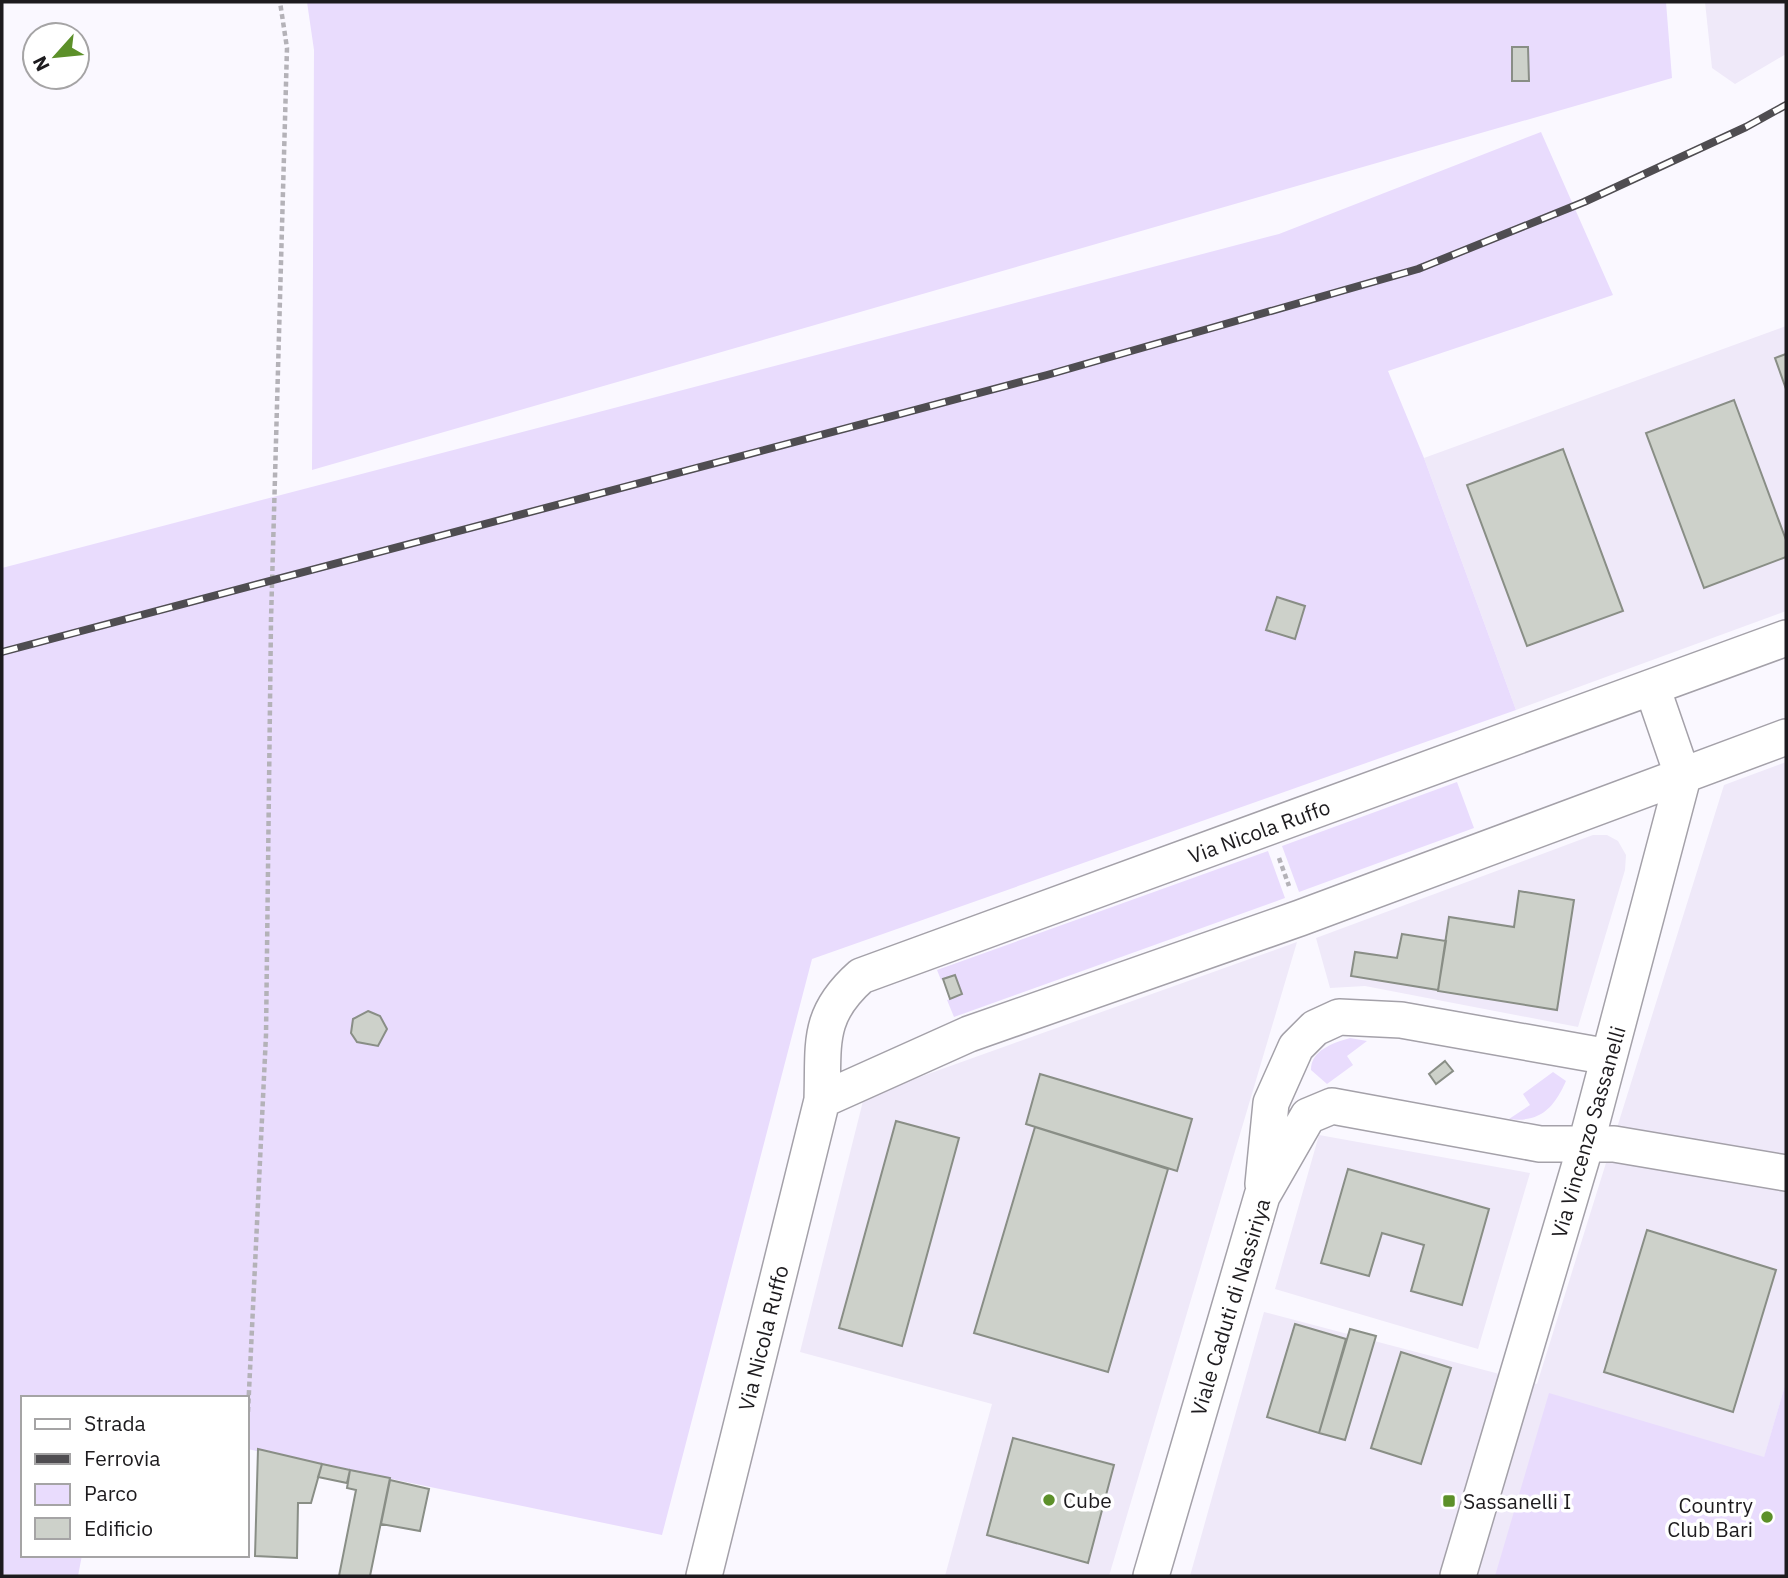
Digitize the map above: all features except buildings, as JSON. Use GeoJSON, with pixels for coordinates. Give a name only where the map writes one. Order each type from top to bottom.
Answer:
{"type":"FeatureCollection","features":[{"type":"Feature","properties":{"kind":"street","name":"Via Nicola Ruffo"},"geometry":{"type":"LineString","coordinates":[[704,1576],[822,1100],[825,1028],[839,996],[862,976],[1786,638]]}},
{"type":"Feature","properties":{"kind":"street"},"geometry":{"type":"LineString","coordinates":[[1652,687],[1684,777]]}},
{"type":"Feature","properties":{"kind":"street"},"geometry":{"type":"LineString","coordinates":[[822,1100],[969,1034],[1300,918],[1786,737]]}},
{"type":"Feature","properties":{"kind":"street","name":"Via Vincenzo Sassanelli"},"geometry":{"type":"LineString","coordinates":[[1458,1576],[1586,1144],[1684,777]]}},
{"type":"Feature","properties":{"kind":"street"},"geometry":{"type":"LineString","coordinates":[[1262,1196],[1271,1103],[1296,1047],[1315,1028],[1339,1017],[1401,1020],[1609,1057]]}},
{"type":"Feature","properties":{"kind":"street","name":"Viale Caduti di Nassiriya"},"geometry":{"type":"LineString","coordinates":[[1151,1576],[1262,1196],[1308,1116],[1332,1106],[1540,1144],[1614,1144],[1786,1173]]}},
{"type":"Feature","properties":{"kind":"path"},"geometry":{"type":"LineString","coordinates":[[248,1412],[266,1035],[271,620],[287,48],[280,2]]}},
{"type":"Feature","properties":{"kind":"path"},"geometry":{"type":"LineString","coordinates":[[1269,828],[1300,918]]}},
{"type":"Feature","properties":{"kind":"shaded area"},"geometry":{"type":"Polygon","coordinates":[[[1705,2],[1786,2],[1786,54],[1735,84],[1712,68],[1705,2]]]}},
{"type":"Feature","properties":{"kind":"shaded area"},"geometry":{"type":"Polygon","coordinates":[[[1786,326],[1786,611],[1516,710],[1424,458],[1786,326]]]}},
{"type":"Feature","properties":{"kind":"shaded area"},"geometry":{"type":"Polygon","coordinates":[[[1786,762],[1786,1382],[1764,1458],[1748,1453],[1711,1576],[1190,1576],[1264,1312],[1537,1384],[1724,785],[1786,762]]]}},
{"type":"Feature","properties":{"kind":"shaded area"},"geometry":{"type":"Polygon","coordinates":[[[1593,835],[1607,835],[1618,841],[1626,855],[1625,870],[1578,1027],[1365,986],[1330,988],[1316,938],[1593,835]]]}},
{"type":"Feature","properties":{"kind":"shaded area"},"geometry":{"type":"Polygon","coordinates":[[[1297,942],[1109,1576],[945,1576],[992,1404],[800,1352],[864,1097],[1297,942]]]}},
{"type":"Feature","properties":{"kind":"shaded area"},"geometry":{"type":"Polygon","coordinates":[[[1319,1135],[1530,1173],[1478,1349],[1275,1289],[1319,1135]]]}},
{"type":"Feature","properties":{"kind":"green space"},"geometry":{"type":"Polygon","coordinates":[[[307,2],[1666,2],[1672,78],[312,470],[314,50],[307,2]]]}},
{"type":"Feature","properties":{"kind":"green space"},"geometry":{"type":"Polygon","coordinates":[[[1541,132],[1613,295],[1388,371],[1424,458],[1516,710],[812,959],[662,1535],[248,1449],[248,1396],[21,1396],[21,1557],[82,1557],[78,1576],[2,1574],[2,568],[1279,234],[1541,132]]]}},
{"type":"Feature","properties":{"kind":"green space"},"geometry":{"type":"Polygon","coordinates":[[[1457,782],[1474,828],[1299,892],[1282,846],[1457,782]]]}},
{"type":"Feature","properties":{"kind":"green space"},"geometry":{"type":"Polygon","coordinates":[[[1268,851],[1285,898],[954,1017],[947,1000],[962,994],[955,975],[941,980],[937,970],[1268,851]]]}},
{"type":"Feature","properties":{"kind":"green space"},"geometry":{"type":"Polygon","coordinates":[[[1350,1038],[1367,1041],[1347,1056],[1353,1065],[1327,1084],[1311,1070],[1315,1057],[1330,1045],[1350,1038]]]}},
{"type":"Feature","properties":{"kind":"green space"},"geometry":{"type":"Polygon","coordinates":[[[1553,1072],[1566,1081],[1551,1106],[1545,1112],[1529,1119],[1509,1119],[1530,1105],[1523,1094],[1553,1072]]]}},
{"type":"Feature","properties":{"kind":"green space"},"geometry":{"type":"Polygon","coordinates":[[[1786,1382],[1786,1576],[1495,1576],[1549,1393],[1764,1457],[1786,1382]]]}},
{"type":"Feature","properties":{"kind":"railway"},"geometry":{"type":"LineString","coordinates":[[2,652],[1047,375],[1418,269],[1584,202],[1746,127],[1786,105]]}},
{"type":"Feature","properties":{"kind":"place","name":"Cube"},"geometry":{"type":"Point","coordinates":[1049,1500]}},
{"type":"Feature","properties":{"kind":"place","name":"Sassanelli I"},"geometry":{"type":"Point","coordinates":[1449,1501]}},
{"type":"Feature","properties":{"kind":"place","name":"Country Club Bari"},"geometry":{"type":"Point","coordinates":[1767,1517]}}]}
